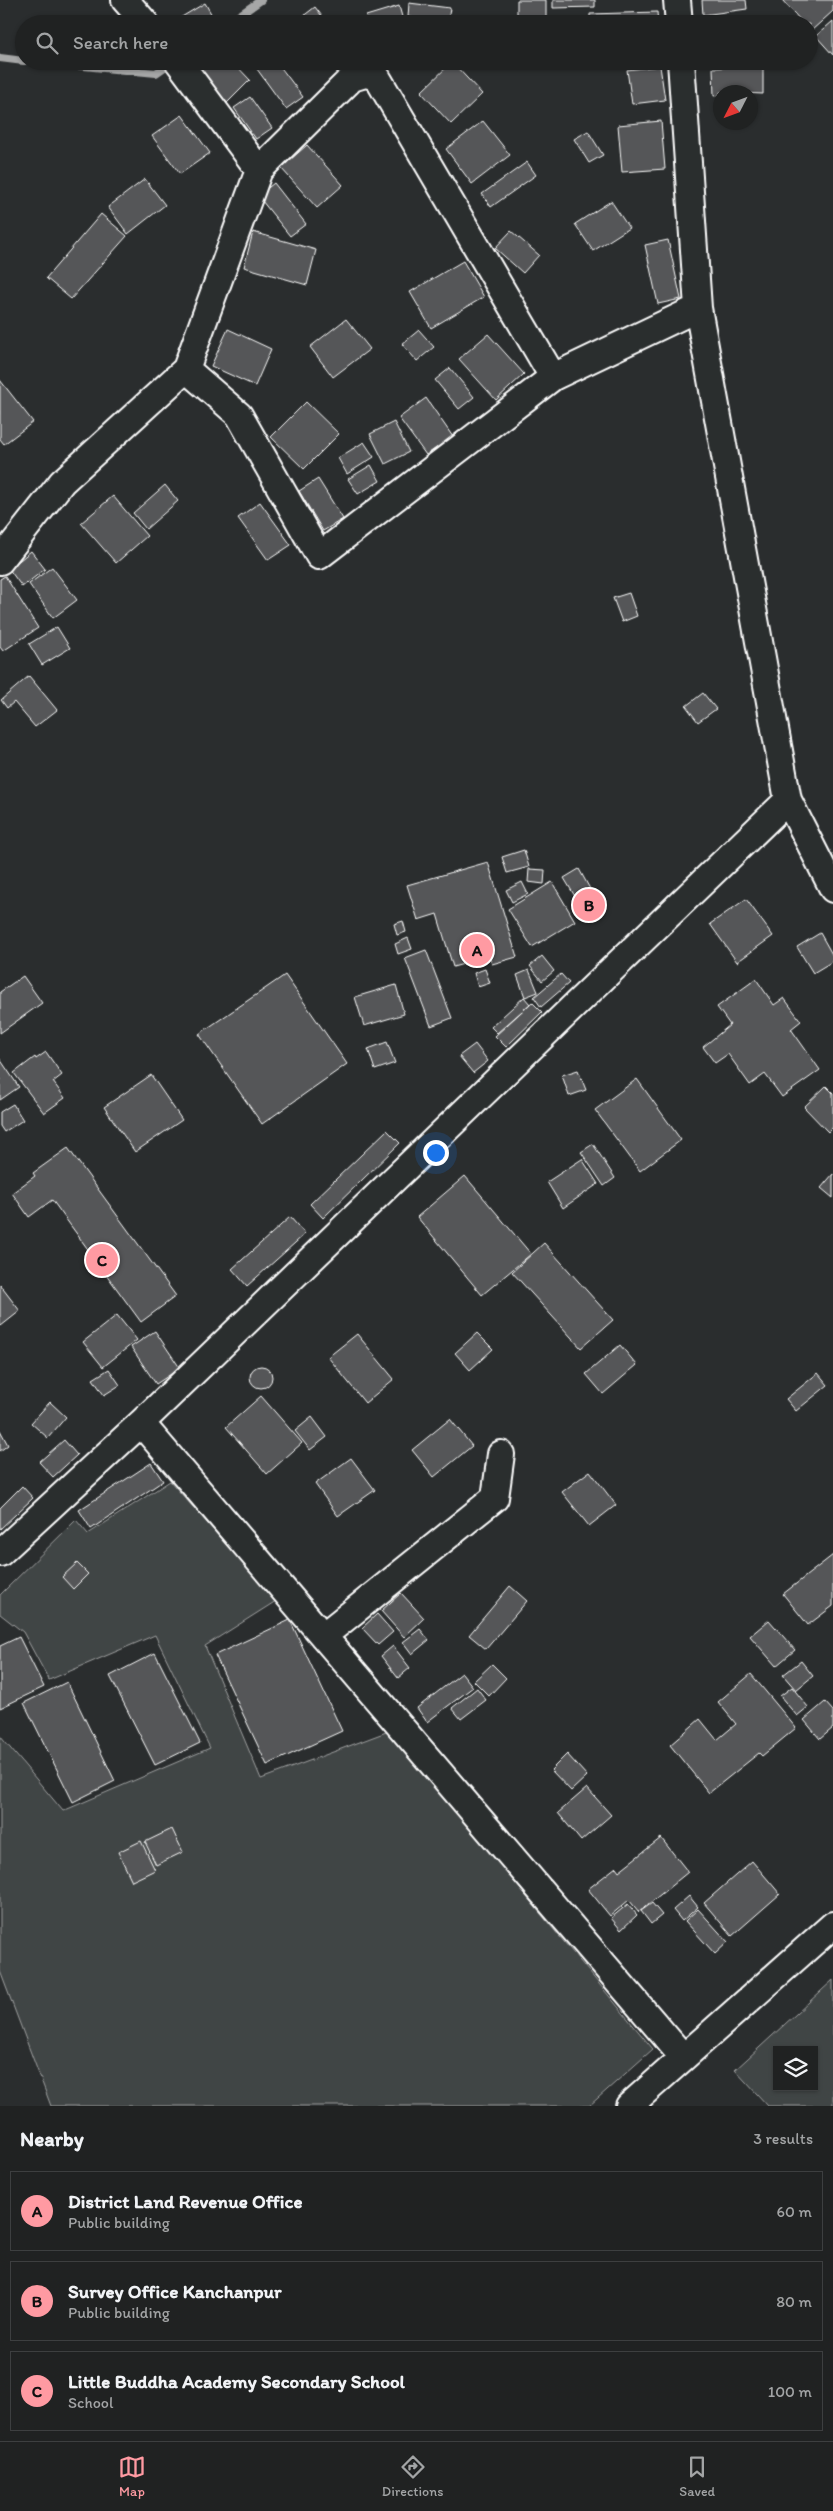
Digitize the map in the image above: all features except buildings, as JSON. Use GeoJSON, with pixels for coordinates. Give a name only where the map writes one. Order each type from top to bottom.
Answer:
{"type":"FeatureCollection","features":[{"type":"Feature","properties":{"kind":"street"},"geometry":{"type":"LineString","coordinates":[[125,0],[138,15]]}},
{"type":"Feature","properties":{"kind":"street"},"geometry":{"type":"LineString","coordinates":[[677,0],[678,15]]}},
{"type":"Feature","properties":{"kind":"street"},"geometry":{"type":"LineString","coordinates":[[186,70],[259,170]]}},
{"type":"Feature","properties":{"kind":"street"},"geometry":{"type":"LineString","coordinates":[[683,70],[698,308],[788,800],[833,889]]}},
{"type":"Feature","properties":{"kind":"street"},"geometry":{"type":"LineString","coordinates":[[0,561],[62,482],[186,369],[259,170],[352,78],[365,74],[378,77],[553,377]]}},
{"type":"Feature","properties":{"kind":"street"},"geometry":{"type":"LineString","coordinates":[[186,369],[239,415],[319,556],[553,377],[698,308]]}},
{"type":"Feature","properties":{"kind":"street"},"geometry":{"type":"LineString","coordinates":[[0,1553],[141,1423],[788,800]]}},
{"type":"Feature","properties":{"kind":"street"},"geometry":{"type":"LineString","coordinates":[[141,1423],[683,2057]]}},
{"type":"Feature","properties":{"kind":"street"},"geometry":{"type":"LineString","coordinates":[[323,1636],[495,1498],[501,1454]]}},
{"type":"Feature","properties":{"kind":"street"},"geometry":{"type":"LineString","coordinates":[[629,2106],[833,1925]]}},
{"type":"Feature","properties":{"kind":"shaded area"},"geometry":{"type":"Polygon","coordinates":[[[170,1481],[276,1601],[205,1646],[261,1779],[389,1731],[653,2049],[589,2106],[51,2106],[0,1971],[0,1736],[63,1811],[210,1748],[155,1635],[49,1680],[23,1632],[0,1614],[0,1595],[76,1520],[88,1534],[170,1481]]]}},
{"type":"Feature","properties":{"kind":"shaded area"},"geometry":{"type":"Polygon","coordinates":[[[833,1980],[833,2106],[768,2106],[735,2070],[833,1980]]]}},
{"type":"Feature","properties":{"kind":"waterway"},"geometry":{"type":"LineString","coordinates":[[240,15],[261,0]]}},
{"type":"Feature","properties":{"kind":"waterway"},"geometry":{"type":"LineString","coordinates":[[0,58],[15,60]]}},
{"type":"Feature","properties":{"kind":"waterway"},"geometry":{"type":"LineString","coordinates":[[125,70],[156,73],[160,70]]}},
{"type":"Feature","properties":{"kind":"place","name":"Survey Office Kanchanpur"},"geometry":{"type":"Point","coordinates":[589,905]}},
{"type":"Feature","properties":{"kind":"place","name":"District Land Revenue Office"},"geometry":{"type":"Point","coordinates":[477,950]}},
{"type":"Feature","properties":{"kind":"place","name":"Little Buddha Academy Secondary School"},"geometry":{"type":"Point","coordinates":[102,1260]}}]}
